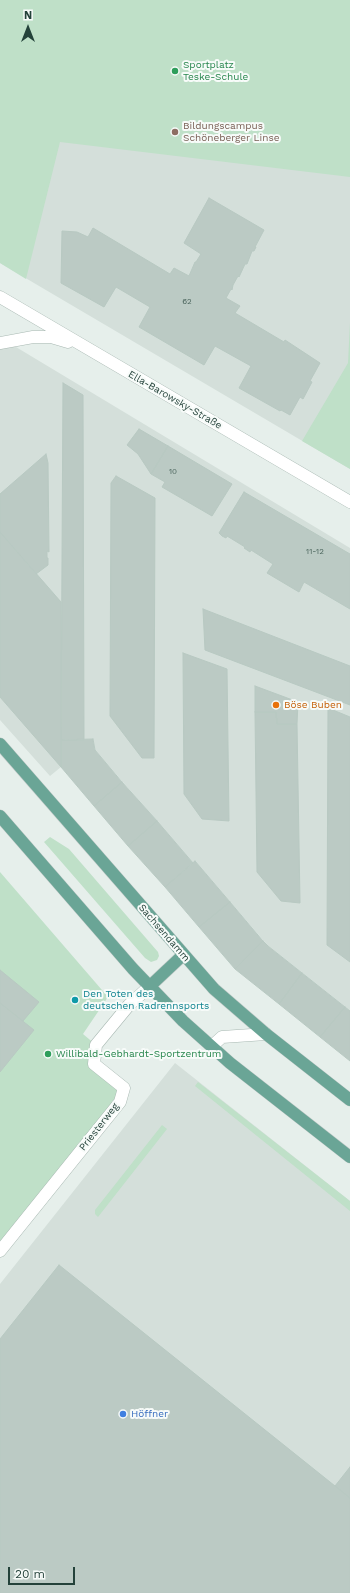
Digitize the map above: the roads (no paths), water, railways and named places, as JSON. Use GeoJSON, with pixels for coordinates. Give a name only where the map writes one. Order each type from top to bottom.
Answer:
{"type":"FeatureCollection","features":[{"type":"Feature","properties":{"kind":"main road","name":"Sachsendamm"},"geometry":{"type":"LineString","coordinates":[[0,744],[183,955],[224,999],[350,1100]]}},
{"type":"Feature","properties":{"kind":"main road"},"geometry":{"type":"LineString","coordinates":[[0,816],[149,987],[183,1021],[211,1047],[350,1157]]}},
{"type":"Feature","properties":{"kind":"main road"},"geometry":{"type":"LineString","coordinates":[[149,987],[183,955]]}},
{"type":"Feature","properties":{"kind":"street","name":"Ella-Barowsky-Straße"},"geometry":{"type":"LineString","coordinates":[[0,297],[350,502]]}},
{"type":"Feature","properties":{"kind":"street"},"geometry":{"type":"LineString","coordinates":[[0,343],[33,337],[51,337],[88,349]]}},
{"type":"Feature","properties":{"kind":"street","name":"Priesterweg"},"geometry":{"type":"LineString","coordinates":[[0,1251],[120,1102],[124,1088],[94,1064],[96,1045],[130,1006],[149,987]]}},
{"type":"Feature","properties":{"kind":"street"},"geometry":{"type":"LineString","coordinates":[[211,1047],[222,1037],[266,1034]]}},
{"type":"Feature","properties":{"kind":"place","name":"Sportplatz Teske-Schule"},"geometry":{"type":"Point","coordinates":[175,71]}},
{"type":"Feature","properties":{"kind":"place","name":"Bildungscampus Schöneberger Linse"},"geometry":{"type":"Point","coordinates":[175,132]}},
{"type":"Feature","properties":{"kind":"place","name":"Böse Buben"},"geometry":{"type":"Point","coordinates":[276,705]}},
{"type":"Feature","properties":{"kind":"place","name":"Den Toten des deutschen Radrennsports"},"geometry":{"type":"Point","coordinates":[75,1000]}},
{"type":"Feature","properties":{"kind":"place","name":"Willibald-Gebhardt-Sportzentrum"},"geometry":{"type":"Point","coordinates":[48,1054]}},
{"type":"Feature","properties":{"kind":"place","name":"Höffner"},"geometry":{"type":"Point","coordinates":[123,1414]}}]}
